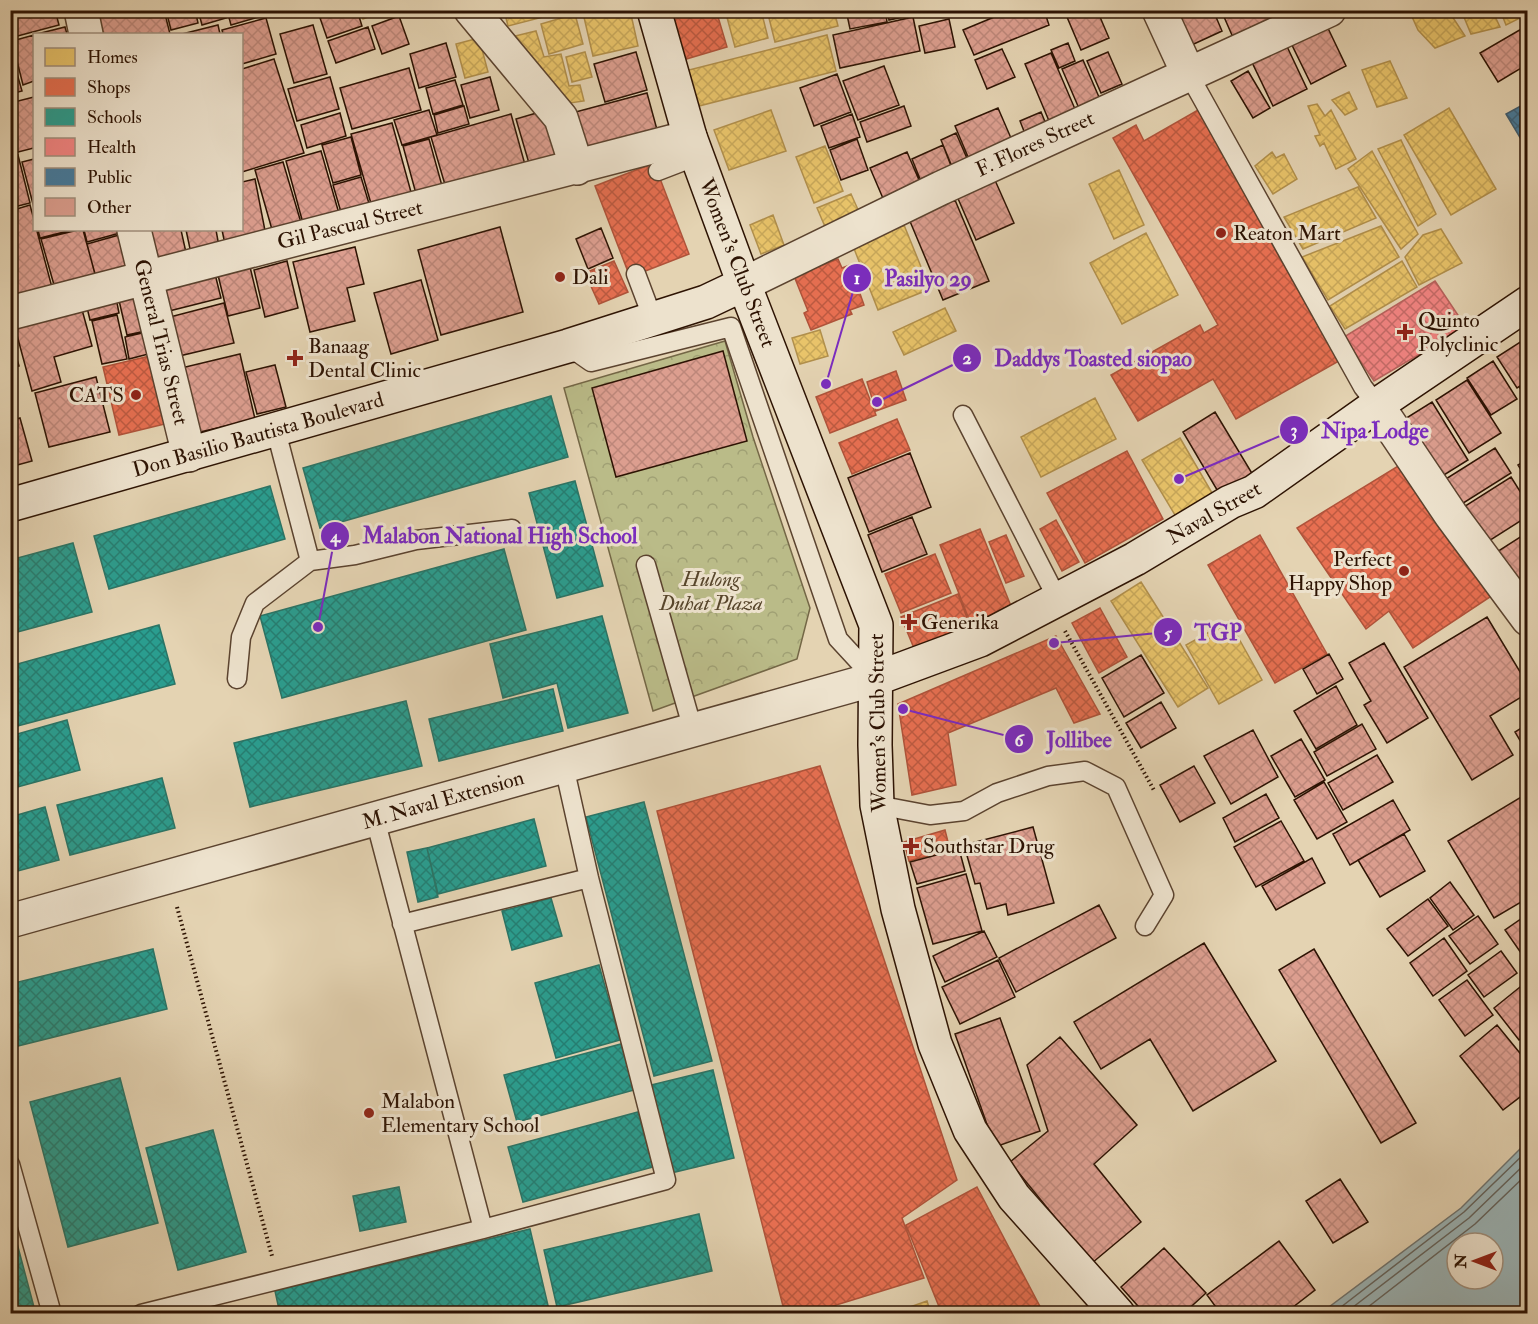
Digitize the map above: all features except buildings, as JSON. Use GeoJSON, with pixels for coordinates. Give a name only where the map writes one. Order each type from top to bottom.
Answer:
{"type":"FeatureCollection","features":[{"type":"Feature","properties":{"kind":"street"},"geometry":{"type":"LineString","coordinates":[[81,10],[86,33]]}},
{"type":"Feature","properties":{"kind":"street"},"geometry":{"type":"LineString","coordinates":[[471,10],[561,118],[578,168]]}},
{"type":"Feature","properties":{"kind":"street","name":"Women's Club Street"},"geometry":{"type":"LineString","coordinates":[[654,10],[694,146],[744,284],[876,625],[877,805],[898,909],[934,1044],[970,1130],[1014,1197],[1118,1314]]}},
{"type":"Feature","properties":{"kind":"street"},"geometry":{"type":"LineString","coordinates":[[1159,10],[1188,73]]}},
{"type":"Feature","properties":{"kind":"street","name":"F. Flores Street"},"geometry":{"type":"LineString","coordinates":[[744,284],[941,188],[1329,10]]}},
{"type":"Feature","properties":{"kind":"street","name":"Gil Pascual Street"},"geometry":{"type":"LineString","coordinates":[[10,313],[578,168],[694,146]]}},
{"type":"Feature","properties":{"kind":"street","name":"General Trias Street"},"geometry":{"type":"LineString","coordinates":[[134,231],[189,455]]}},
{"type":"Feature","properties":{"kind":"street","name":"Don Basilio Bautista Boulevard"},"geometry":{"type":"LineString","coordinates":[[10,505],[568,346],[706,302],[744,284]]}},
{"type":"Feature","properties":{"kind":"street","name":"Naval Street"},"geometry":{"type":"LineString","coordinates":[[875,679],[981,640],[1135,559],[1230,502],[1254,492],[1527,303]]}},
{"type":"Feature","properties":{"kind":"street"},"geometry":{"type":"LineString","coordinates":[[1377,405],[1451,515],[1527,619]]}},
{"type":"Feature","properties":{"kind":"street","name":"M. Naval Extension"},"geometry":{"type":"LineString","coordinates":[[10,921],[875,679]]}},
{"type":"Feature","properties":{"kind":"lane"},"geometry":{"type":"LineString","coordinates":[[1188,73],[1363,387],[1377,405]]}},
{"type":"Feature","properties":{"kind":"lane"},"geometry":{"type":"LineString","coordinates":[[658,171],[694,146]]}},
{"type":"Feature","properties":{"kind":"lane"},"geometry":{"type":"LineString","coordinates":[[636,274],[653,319]]}},
{"type":"Feature","properties":{"kind":"lane"},"geometry":{"type":"LineString","coordinates":[[744,284],[731,327],[838,639],[875,679]]}},
{"type":"Feature","properties":{"kind":"lane"},"geometry":{"type":"LineString","coordinates":[[568,346],[591,362],[731,327]]}},
{"type":"Feature","properties":{"kind":"lane"},"geometry":{"type":"LineString","coordinates":[[963,415],[1055,602]]}},
{"type":"Feature","properties":{"kind":"lane"},"geometry":{"type":"LineString","coordinates":[[276,431],[310,561]]}},
{"type":"Feature","properties":{"kind":"lane"},"geometry":{"type":"LineString","coordinates":[[237,679],[241,637],[255,603],[310,561],[355,555],[416,540],[512,530]]}},
{"type":"Feature","properties":{"kind":"lane"},"geometry":{"type":"LineString","coordinates":[[646,565],[693,730]]}},
{"type":"Feature","properties":{"kind":"lane"},"geometry":{"type":"LineString","coordinates":[[141,1314],[483,1229],[666,1180],[589,878],[564,766]]}},
{"type":"Feature","properties":{"kind":"lane"},"geometry":{"type":"LineString","coordinates":[[877,805],[930,815],[964,811],[997,793],[1048,776],[1085,771],[1116,787],[1164,895],[1145,926]]}},
{"type":"Feature","properties":{"kind":"lane"},"geometry":{"type":"LineString","coordinates":[[375,819],[483,1229]]}},
{"type":"Feature","properties":{"kind":"lane"},"geometry":{"type":"LineString","coordinates":[[402,924],[589,878]]}},
{"type":"Feature","properties":{"kind":"lane"},"geometry":{"type":"LineString","coordinates":[[10,1164],[52,1314]]}},
{"type":"Feature","properties":{"kind":"path"},"geometry":{"type":"LineString","coordinates":[[1055,602],[1155,792]]}},
{"type":"Feature","properties":{"kind":"path"},"geometry":{"type":"LineString","coordinates":[[169,877],[278,1280]]}},
{"type":"Feature","properties":{"kind":"green space","name":"Hulong Duhat Plaza"},"geometry":{"type":"Polygon","coordinates":[[[725,341],[753,437],[810,608],[797,659],[653,711],[564,388],[725,341]]]}},
{"type":"Feature","properties":{"kind":"water"},"geometry":{"type":"Polygon","coordinates":[[[1527,1142],[1527,1313],[1321,1313],[1461,1208],[1527,1142]]]}},
{"type":"Feature","properties":{"kind":"place","name":"Reaton Mart"},"geometry":{"type":"Point","coordinates":[1221,233]}},
{"type":"Feature","properties":{"kind":"place","name":"Dali"},"geometry":{"type":"Point","coordinates":[560,277]}},
{"type":"Feature","properties":{"kind":"place","name":"Quinto Polyclinic"},"geometry":{"type":"Point","coordinates":[1405,332]}},
{"type":"Feature","properties":{"kind":"place","name":"Banaag Dental Clinic"},"geometry":{"type":"Point","coordinates":[295,358]}},
{"type":"Feature","properties":{"kind":"place","name":"Pasilyo 29"},"geometry":{"type":"Point","coordinates":[826,384]}},
{"type":"Feature","properties":{"kind":"place","name":"CATS"},"geometry":{"type":"Point","coordinates":[136,395]}},
{"type":"Feature","properties":{"kind":"place","name":"Daddys Toasted siopao"},"geometry":{"type":"Point","coordinates":[877,402]}},
{"type":"Feature","properties":{"kind":"place","name":"Nipa Lodge"},"geometry":{"type":"Point","coordinates":[1179,479]}},
{"type":"Feature","properties":{"kind":"place","name":"Perfect Happy Shop"},"geometry":{"type":"Point","coordinates":[1404,571]}},
{"type":"Feature","properties":{"kind":"place","name":"Generika"},"geometry":{"type":"Point","coordinates":[909,622]}},
{"type":"Feature","properties":{"kind":"place","name":"Malabon National High School"},"geometry":{"type":"Point","coordinates":[318,627]}},
{"type":"Feature","properties":{"kind":"place","name":"TGP"},"geometry":{"type":"Point","coordinates":[1054,643]}},
{"type":"Feature","properties":{"kind":"place","name":"Jollibee"},"geometry":{"type":"Point","coordinates":[903,709]}},
{"type":"Feature","properties":{"kind":"place","name":"Southstar Drug"},"geometry":{"type":"Point","coordinates":[911,846]}},
{"type":"Feature","properties":{"kind":"place","name":"Malabon Elementary School"},"geometry":{"type":"Point","coordinates":[369,1113]}}]}
